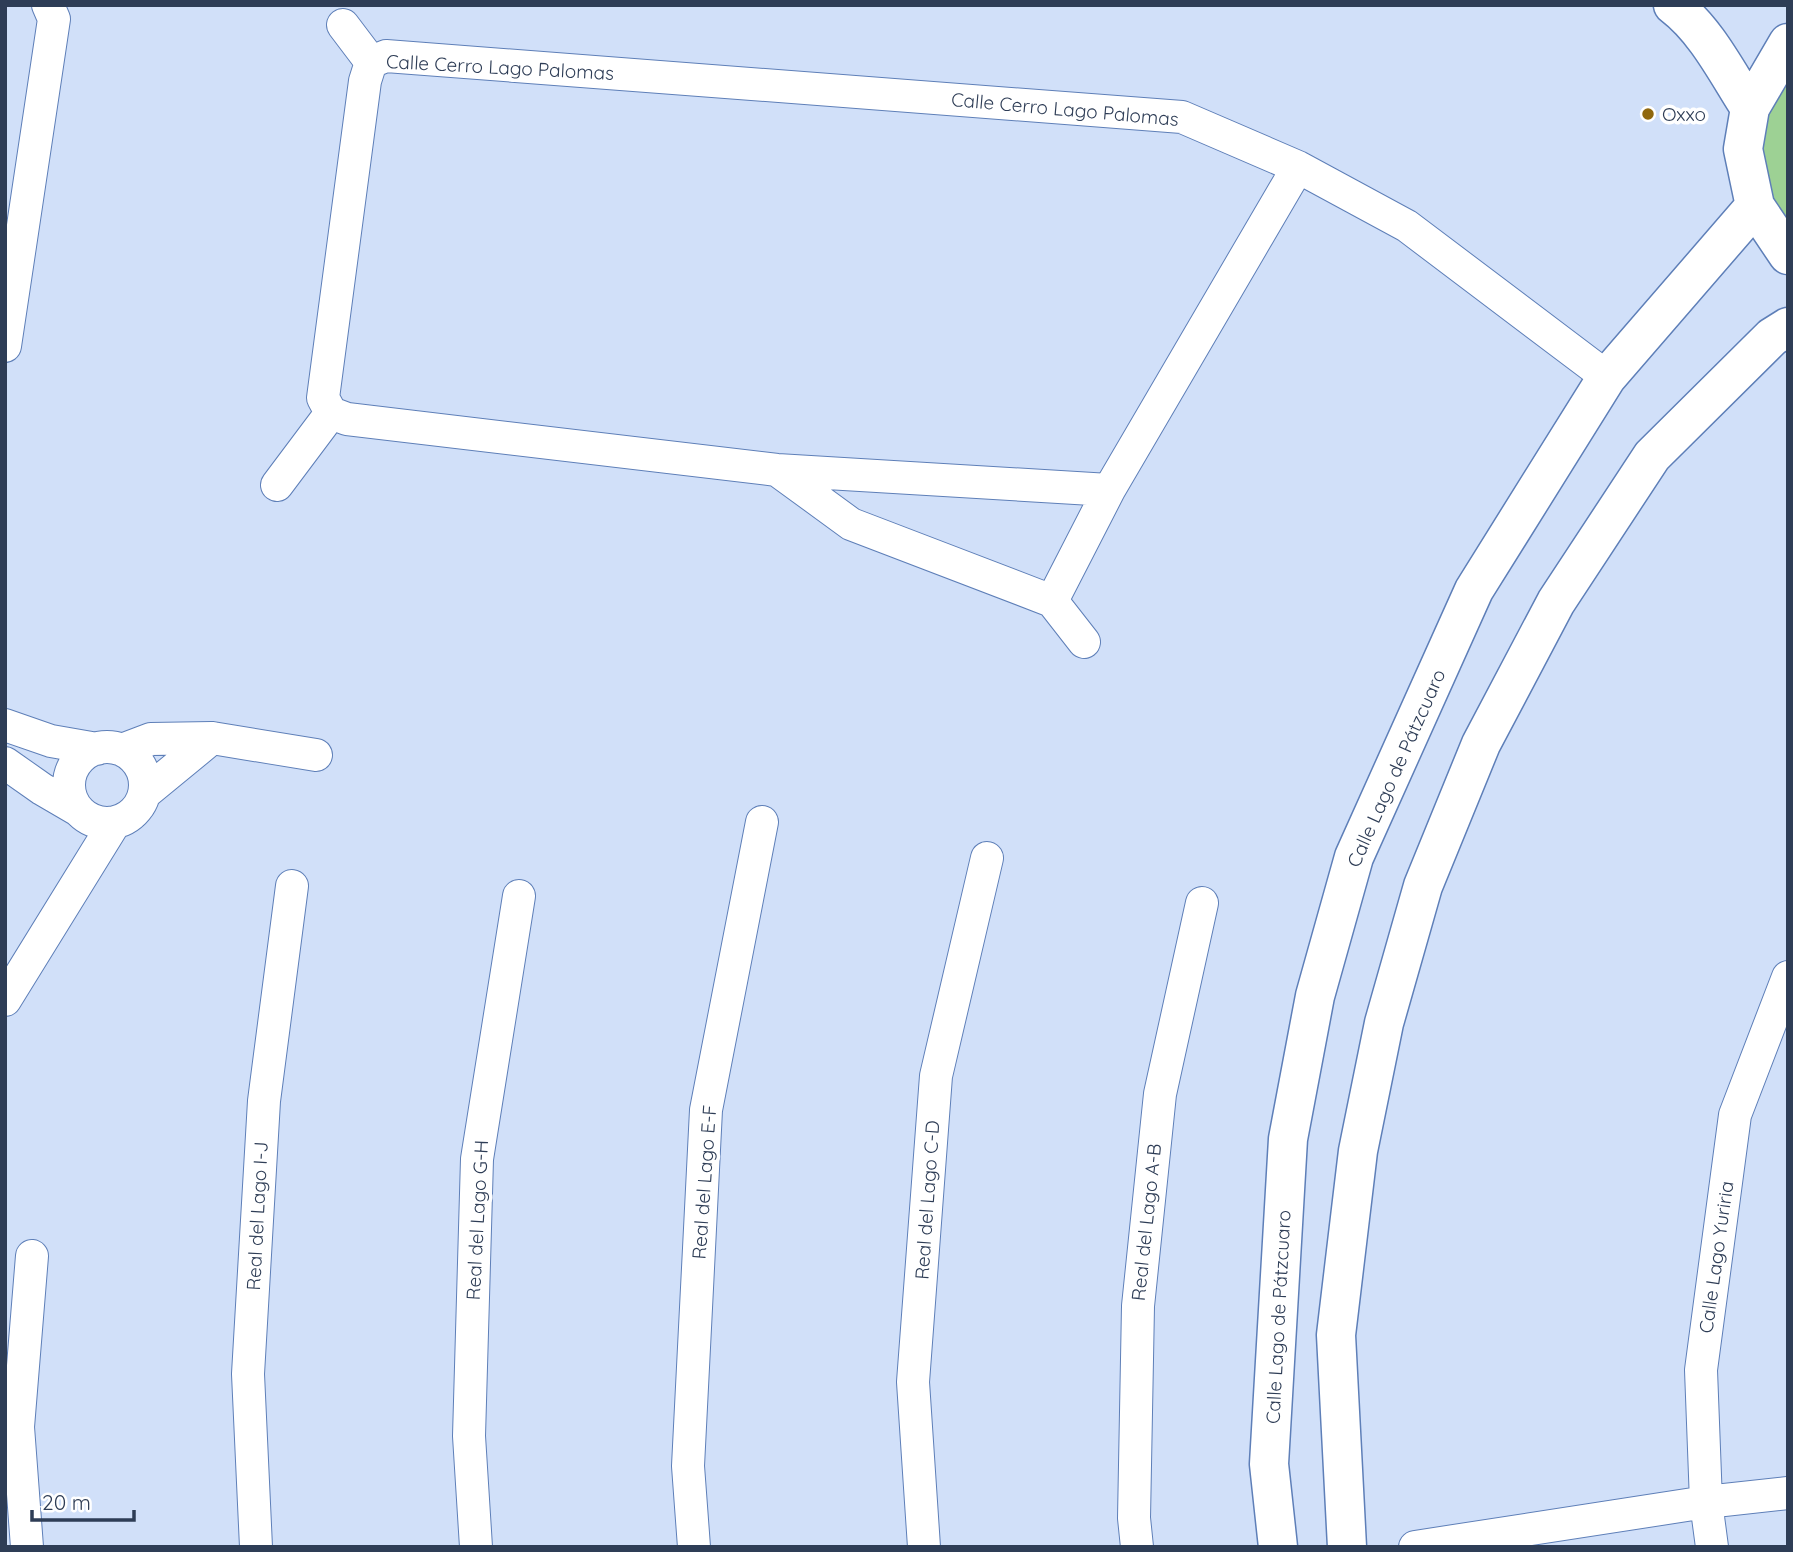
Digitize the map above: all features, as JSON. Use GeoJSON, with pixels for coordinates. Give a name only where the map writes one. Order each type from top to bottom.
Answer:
{"type":"FeatureCollection","features":[{"type":"Feature","properties":{"kind":"main road"},"geometry":{"type":"LineString","coordinates":[[1673,5],[1707,40],[1750,108]]}},
{"type":"Feature","properties":{"kind":"main road"},"geometry":{"type":"LineString","coordinates":[[1788,43],[1750,108],[1743,149],[1755,206],[1788,255]]}},
{"type":"Feature","properties":{"kind":"main road","name":"Calle Lago de Pátzcuaro"},"geometry":{"type":"LineString","coordinates":[[1278,1547],[1269,1464],[1288,1139],[1315,996],[1354,857],[1474,590],[1607,377],[1755,206]]}},
{"type":"Feature","properties":{"kind":"main road"},"geometry":{"type":"LineString","coordinates":[[1347,1547],[1336,1335],[1358,1152],[1384,1023],[1423,886],[1481,744],[1556,602],[1652,456],[1772,337],[1788,327]]}},
{"type":"Feature","properties":{"kind":"street"},"geometry":{"type":"LineString","coordinates":[[5,346],[54,19],[48,5]]}},
{"type":"Feature","properties":{"kind":"street"},"geometry":{"type":"LineString","coordinates":[[343,25],[371,62]]}},
{"type":"Feature","properties":{"kind":"street","name":"Calle Cerro Lago Palomas"},"geometry":{"type":"LineString","coordinates":[[331,413],[323,398],[365,81],[371,62],[386,56],[1182,117],[1298,167],[1407,226],[1607,377]]}},
{"type":"Feature","properties":{"kind":"street"},"geometry":{"type":"LineString","coordinates":[[1052,601],[1109,489],[1298,167]]}},
{"type":"Feature","properties":{"kind":"street"},"geometry":{"type":"LineString","coordinates":[[276,485],[331,413],[347,419],[777,470],[1109,489]]}},
{"type":"Feature","properties":{"kind":"street"},"geometry":{"type":"LineString","coordinates":[[777,470],[851,524],[1052,601],[1084,642]]}},
{"type":"Feature","properties":{"kind":"street"},"geometry":{"type":"LineString","coordinates":[[5,725],[51,741],[109,749],[136,760],[144,776],[144,794],[138,807],[128,817],[102,823],[88,818],[5,763]]}},
{"type":"Feature","properties":{"kind":"street"},"geometry":{"type":"LineString","coordinates":[[144,794],[212,738]]}},
{"type":"Feature","properties":{"kind":"street"},"geometry":{"type":"LineString","coordinates":[[78,810],[71,799],[69,786],[76,762],[85,754],[151,739],[212,738],[316,755]]}},
{"type":"Feature","properties":{"kind":"street"},"geometry":{"type":"LineString","coordinates":[[5,1000],[115,822]]}},
{"type":"Feature","properties":{"kind":"street","name":"Real del Lago E-F"},"geometry":{"type":"LineString","coordinates":[[694,1547],[688,1466],[706,1110],[762,822]]}},
{"type":"Feature","properties":{"kind":"street","name":"Real del Lago C-D"},"geometry":{"type":"LineString","coordinates":[[924,1547],[913,1382],[936,1076],[986,858]]}},
{"type":"Feature","properties":{"kind":"street","name":"Real del Lago I-J"},"geometry":{"type":"LineString","coordinates":[[256,1547],[248,1374],[264,1101],[292,886]]}},
{"type":"Feature","properties":{"kind":"street","name":"Real del Lago G-H"},"geometry":{"type":"LineString","coordinates":[[477,1547],[469,1436],[477,1159],[519,896]]}},
{"type":"Feature","properties":{"kind":"street","name":"Real del Lago A-B"},"geometry":{"type":"LineString","coordinates":[[1137,1547],[1134,1518],[1139,1292],[1160,1094],[1202,903]]}},
{"type":"Feature","properties":{"kind":"street","name":"Calle Lago Yuriria"},"geometry":{"type":"LineString","coordinates":[[1713,1547],[1706,1502],[1701,1370],[1735,1115],[1788,977]]}},
{"type":"Feature","properties":{"kind":"street"},"geometry":{"type":"LineString","coordinates":[[27,1547],[12,1435],[32,1256]]}},
{"type":"Feature","properties":{"kind":"street"},"geometry":{"type":"LineString","coordinates":[[1415,1547],[1706,1502],[1788,1493]]}},
{"type":"Feature","properties":{"kind":"green space"},"geometry":{"type":"Polygon","coordinates":[[[1788,43],[1788,255],[1755,206],[1750,108],[1788,43]]]}},
{"type":"Feature","properties":{"kind":"place","name":"Oxxo"},"geometry":{"type":"Point","coordinates":[1648,114]}}]}
